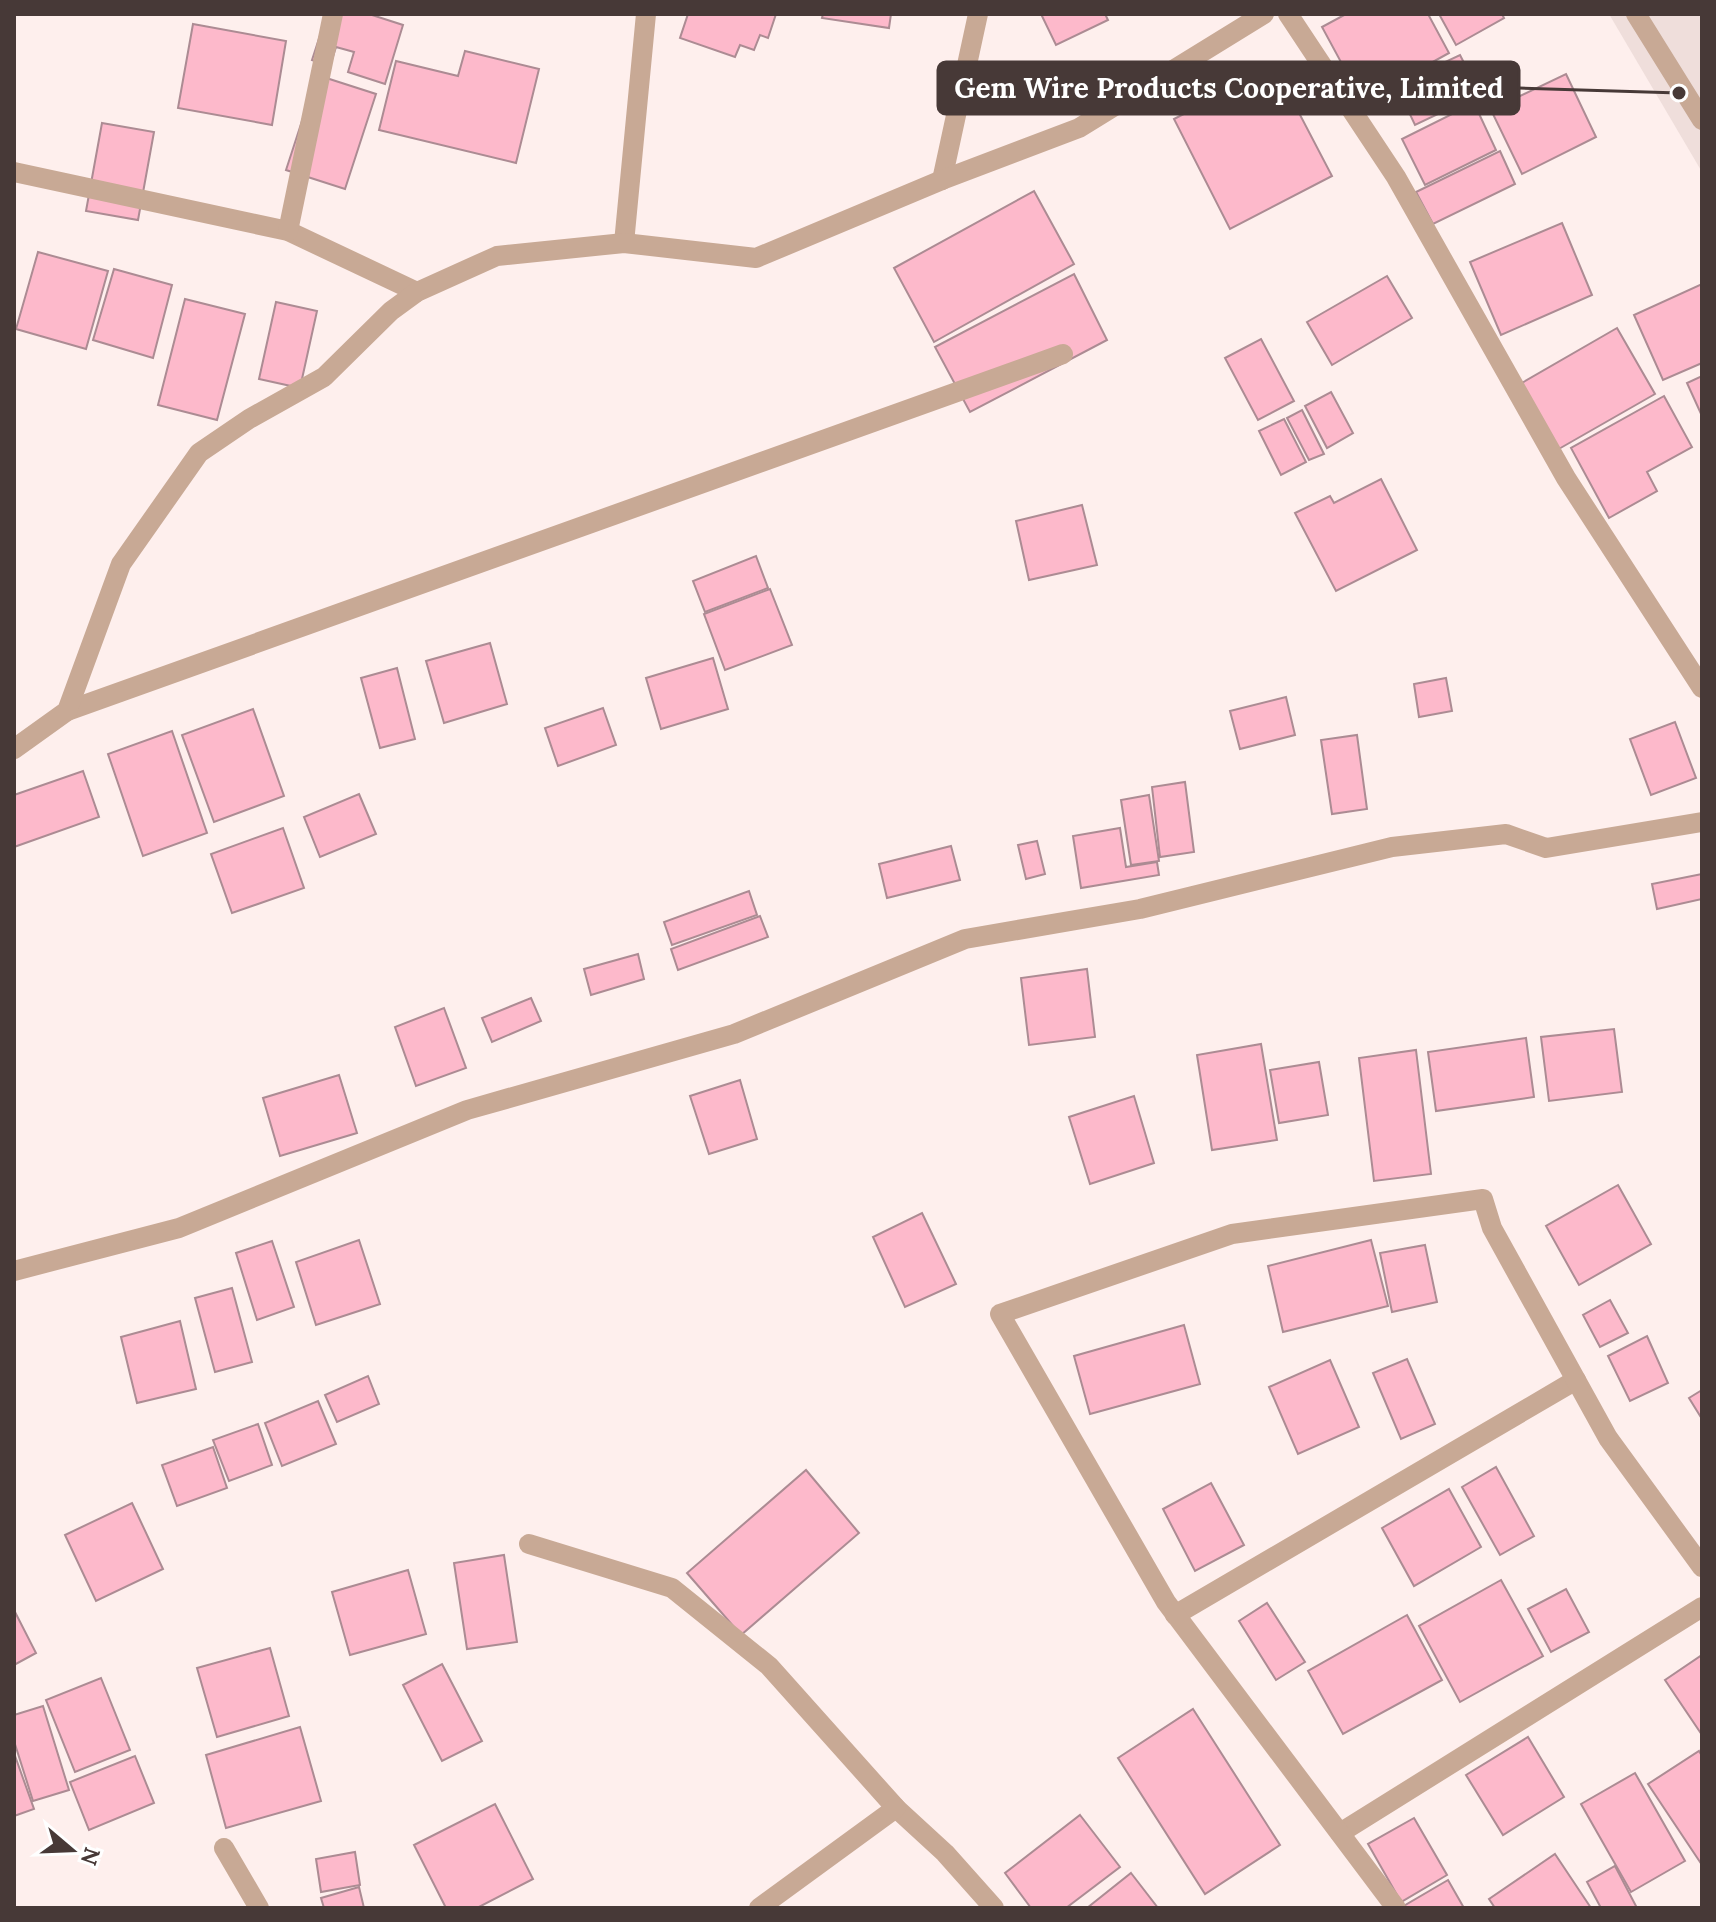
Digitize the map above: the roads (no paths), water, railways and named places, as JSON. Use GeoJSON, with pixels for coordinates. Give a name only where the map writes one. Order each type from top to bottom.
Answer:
{"type":"FeatureCollection","features":[{"type":"Feature","properties":{"kind":"street"},"geometry":{"type":"LineString","coordinates":[[288,231],[333,14]]}},
{"type":"Feature","properties":{"kind":"street"},"geometry":{"type":"LineString","coordinates":[[624,243],[646,14]]}},
{"type":"Feature","properties":{"kind":"street"},"geometry":{"type":"LineString","coordinates":[[942,180],[978,14]]}},
{"type":"Feature","properties":{"kind":"street"},"geometry":{"type":"LineString","coordinates":[[67,711],[121,564],[199,453],[249,419],[324,377],[391,311],[417,292],[497,256],[624,243],[756,258],[942,180],[1079,128],[1264,14]]}},
{"type":"Feature","properties":{"kind":"street"},"geometry":{"type":"LineString","coordinates":[[1288,14],[1396,177],[1566,478],[1702,688]]}},
{"type":"Feature","properties":{"kind":"street"},"geometry":{"type":"LineString","coordinates":[[1636,14],[1702,120]]}},
{"type":"Feature","properties":{"kind":"street"},"geometry":{"type":"LineString","coordinates":[[14,172],[288,231],[417,292]]}},
{"type":"Feature","properties":{"kind":"street"},"geometry":{"type":"LineString","coordinates":[[14,749],[67,711],[1063,354]]}},
{"type":"Feature","properties":{"kind":"street"},"geometry":{"type":"LineString","coordinates":[[14,1271],[179,1228],[467,1110],[734,1034],[965,939],[1140,909],[1392,847],[1506,834],[1546,848],[1702,822]]}},
{"type":"Feature","properties":{"kind":"street"},"geometry":{"type":"LineString","coordinates":[[1396,1908],[1175,1615],[1000,1314],[1232,1234],[1483,1199],[1492,1228],[1608,1438],[1702,1567]]}},
{"type":"Feature","properties":{"kind":"street"},"geometry":{"type":"LineString","coordinates":[[1175,1615],[1576,1380]]}},
{"type":"Feature","properties":{"kind":"street"},"geometry":{"type":"LineString","coordinates":[[529,1544],[672,1588],[769,1666],[896,1808],[945,1853],[994,1908]]}},
{"type":"Feature","properties":{"kind":"street"},"geometry":{"type":"LineString","coordinates":[[1340,1833],[1702,1607]]}},
{"type":"Feature","properties":{"kind":"street"},"geometry":{"type":"LineString","coordinates":[[759,1908],[896,1808]]}},
{"type":"Feature","properties":{"kind":"street"},"geometry":{"type":"LineString","coordinates":[[224,1848],[259,1908]]}},
{"type":"Feature","properties":{"kind":"place","name":"Gem Wire Products Cooperative, Limited"},"geometry":{"type":"Point","coordinates":[1679,93]}}]}
